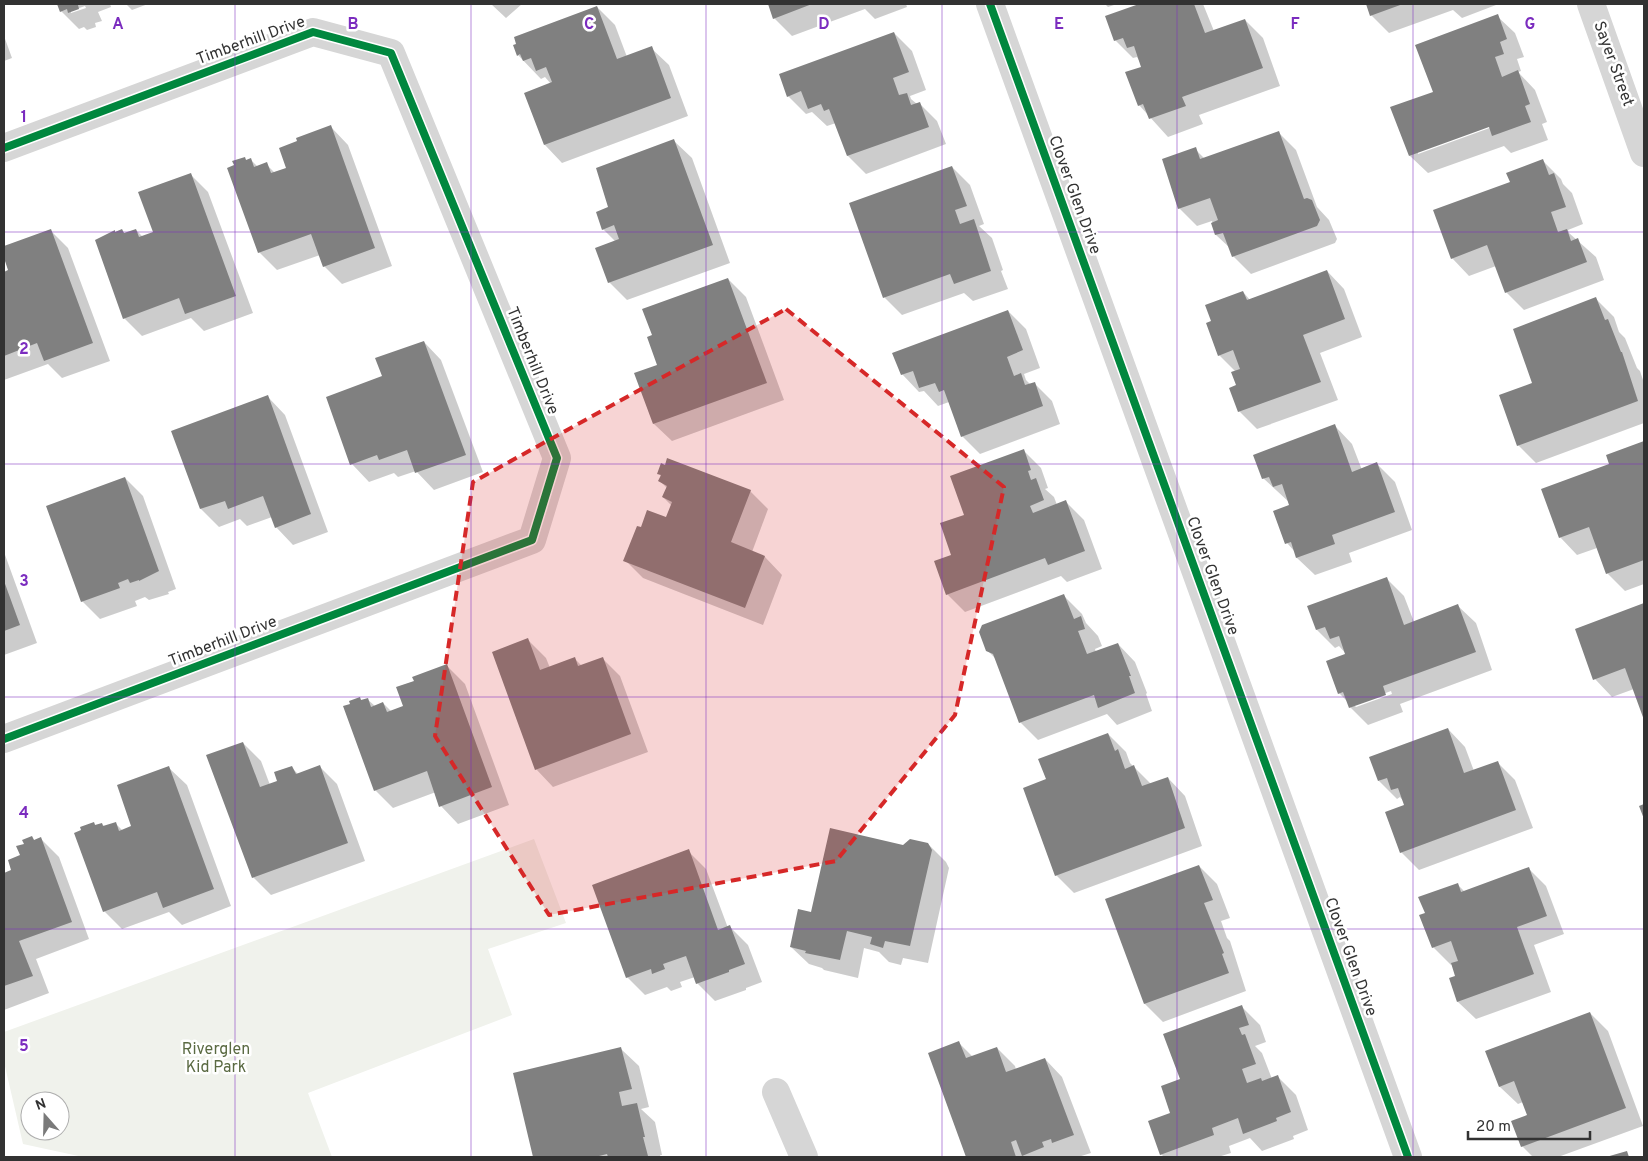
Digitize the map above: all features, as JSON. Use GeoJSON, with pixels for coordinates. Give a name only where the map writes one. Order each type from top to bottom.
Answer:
{"type":"FeatureCollection","features":[{"type":"Feature","properties":{"kind":"street","name":"Clover Glen Drive"},"geometry":{"type":"LineString","coordinates":[[990,4],[1408,1157]]}},
{"type":"Feature","properties":{"kind":"street","name":"Sayer Street"},"geometry":{"type":"LineString","coordinates":[[1591,4],[1642,141]]}},
{"type":"Feature","properties":{"kind":"street","name":"Timberhill Drive"},"geometry":{"type":"LineString","coordinates":[[4,148],[313,32],[390,53],[557,458],[532,540],[4,739]]}},
{"type":"Feature","properties":{"kind":"street"},"geometry":{"type":"LineString","coordinates":[[776,1092],[804,1157]]}},
{"type":"Feature","properties":{"kind":"highlighted area"},"geometry":{"type":"Polygon","coordinates":[[[786,309],[1004,487],[955,715],[836,861],[549,915],[435,736],[473,482],[786,309]]]}},
{"type":"Feature","properties":{"kind":"green space","name":"Riverglen Kid Park"},"geometry":{"type":"Polygon","coordinates":[[[534,839],[566,923],[488,949],[512,1015],[308,1093],[332,1157],[83,1157],[23,1144],[22,1141],[70,1141],[70,1091],[20,1091],[20,1131],[4,1062],[4,1032],[534,839]]]}},
{"type":"Feature","properties":{"kind":"building"},"geometry":{"type":"Polygon","coordinates":[[[57,4],[81,4],[78,5],[79,9],[68,13],[67,9],[60,12],[57,4]]]}},
{"type":"Feature","properties":{"kind":"building"},"geometry":{"type":"Polygon","coordinates":[[[768,4],[812,4],[773,19],[768,4]]]}},
{"type":"Feature","properties":{"kind":"building"},"geometry":{"type":"Polygon","coordinates":[[[1139,4],[1194,4],[1205,33],[1245,19],[1263,68],[1182,97],[1186,106],[1149,119],[1143,104],[1138,106],[1125,72],[1141,67],[1134,46],[1127,48],[1123,38],[1114,41],[1105,16],[1139,4]]]}},
{"type":"Feature","properties":{"kind":"building"},"geometry":{"type":"Polygon","coordinates":[[[1366,4],[1403,4],[1370,16],[1366,4]]]}},
{"type":"Feature","properties":{"kind":"building"},"geometry":{"type":"Polygon","coordinates":[[[597,6],[617,59],[652,46],[671,98],[544,145],[524,93],[552,82],[546,67],[536,71],[531,58],[523,61],[520,54],[517,56],[513,45],[516,44],[514,37],[597,6]]]}},
{"type":"Feature","properties":{"kind":"building"},"geometry":{"type":"Polygon","coordinates":[[[1498,14],[1507,39],[1500,42],[1504,54],[1495,57],[1502,77],[1518,70],[1530,104],[1525,106],[1531,122],[1492,136],[1489,127],[1409,156],[1390,107],[1433,92],[1415,45],[1498,14]]]}},
{"type":"Feature","properties":{"kind":"building"},"geometry":{"type":"Polygon","coordinates":[[[894,32],[909,72],[893,78],[899,95],[907,93],[911,105],[920,102],[929,127],[847,156],[829,109],[824,111],[821,104],[808,109],[801,91],[787,97],[779,74],[894,32]]]}},
{"type":"Feature","properties":{"kind":"building"},"geometry":{"type":"Polygon","coordinates":[[[331,125],[375,248],[323,267],[311,234],[258,253],[227,168],[234,165],[232,161],[245,157],[246,160],[251,158],[254,167],[267,162],[271,173],[286,168],[279,148],[297,141],[296,138],[331,125]]]}},
{"type":"Feature","properties":{"kind":"building"},"geometry":{"type":"Polygon","coordinates":[[[1279,131],[1304,199],[1312,200],[1320,220],[1317,226],[1232,257],[1223,233],[1215,235],[1211,223],[1218,220],[1210,198],[1178,209],[1162,159],[1196,147],[1200,159],[1279,131]]]}},
{"type":"Feature","properties":{"kind":"building"},"geometry":{"type":"Polygon","coordinates":[[[674,139],[713,245],[608,283],[595,248],[619,239],[614,225],[602,230],[596,212],[608,207],[596,168],[674,139]]]}},
{"type":"Feature","properties":{"kind":"building"},"geometry":{"type":"Polygon","coordinates":[[[1543,159],[1549,175],[1554,173],[1566,207],[1551,212],[1558,232],[1567,229],[1571,241],[1578,238],[1587,262],[1505,293],[1487,245],[1451,259],[1433,210],[1510,182],[1506,173],[1543,159]]]}},
{"type":"Feature","properties":{"kind":"building"},"geometry":{"type":"Polygon","coordinates":[[[952,166],[967,206],[955,210],[960,224],[974,219],[991,271],[954,284],[950,274],[883,298],[849,203],[952,166]]]}},
{"type":"Feature","properties":{"kind":"building"},"geometry":{"type":"Polygon","coordinates":[[[191,173],[236,296],[185,314],[179,298],[123,319],[95,240],[115,230],[115,232],[122,229],[124,233],[136,229],[139,237],[153,232],[138,192],[191,173]]]}},
{"type":"Feature","properties":{"kind":"building"},"geometry":{"type":"Polygon","coordinates":[[[51,229],[93,343],[44,361],[37,343],[4,356],[4,272],[8,270],[4,258],[4,246],[51,229]]]}},
{"type":"Feature","properties":{"kind":"building"},"geometry":{"type":"Polygon","coordinates":[[[1327,270],[1345,319],[1303,335],[1321,382],[1238,412],[1229,388],[1236,385],[1231,372],[1240,369],[1233,350],[1218,356],[1206,323],[1211,321],[1205,305],[1243,291],[1247,300],[1327,270]]]}},
{"type":"Feature","properties":{"kind":"building"},"geometry":{"type":"Polygon","coordinates":[[[728,278],[767,383],[653,424],[634,373],[657,365],[647,337],[652,335],[642,309],[728,278]]]}},
{"type":"Feature","properties":{"kind":"building"},"geometry":{"type":"Polygon","coordinates":[[[1596,297],[1605,320],[1608,319],[1622,352],[1638,401],[1517,446],[1499,395],[1532,383],[1513,329],[1596,297]]]}},
{"type":"Feature","properties":{"kind":"building"},"geometry":{"type":"Polygon","coordinates":[[[1008,310],[1023,350],[1007,357],[1014,376],[1021,373],[1025,385],[1035,382],[1043,406],[961,437],[944,390],[939,392],[935,383],[919,388],[913,371],[901,375],[892,353],[1008,310]]]}},
{"type":"Feature","properties":{"kind":"building"},"geometry":{"type":"Polygon","coordinates":[[[424,341],[466,455],[415,473],[407,450],[379,460],[377,455],[350,465],[326,397],[382,376],[375,358],[424,341]]]}},
{"type":"Feature","properties":{"kind":"building"},"geometry":{"type":"Polygon","coordinates":[[[268,395],[311,514],[275,528],[263,496],[228,509],[225,501],[200,509],[171,431],[268,395]]]}},
{"type":"Feature","properties":{"kind":"building"},"geometry":{"type":"Polygon","coordinates":[[[1335,424],[1352,472],[1377,462],[1395,512],[1332,535],[1335,544],[1296,558],[1291,542],[1285,544],[1273,511],[1289,505],[1282,484],[1273,487],[1269,477],[1262,479],[1253,455],[1335,424]]]}},
{"type":"Feature","properties":{"kind":"building"},"geometry":{"type":"Polygon","coordinates":[[[1644,441],[1644,560],[1606,574],[1589,527],[1559,538],[1541,489],[1609,464],[1606,455],[1644,441]]]}},
{"type":"Feature","properties":{"kind":"building"},"geometry":{"type":"Polygon","coordinates":[[[1024,449],[1031,470],[1028,471],[1031,480],[1036,478],[1044,500],[1030,506],[1033,513],[1066,500],[1085,551],[1048,565],[1045,558],[946,595],[934,561],[951,555],[940,523],[964,515],[950,476],[1024,449]]]}},
{"type":"Feature","properties":{"kind":"building"},"geometry":{"type":"Polygon","coordinates":[[[667,458],[751,490],[731,542],[765,556],[745,608],[623,561],[637,526],[641,527],[647,510],[666,517],[672,502],[662,497],[667,486],[658,481],[661,475],[657,474],[661,463],[665,465],[667,458]]]}},
{"type":"Feature","properties":{"kind":"building"},"geometry":{"type":"Polygon","coordinates":[[[125,477],[159,571],[139,581],[130,583],[128,579],[118,583],[120,588],[81,602],[46,506],[125,477]]]}},
{"type":"Feature","properties":{"kind":"building"},"geometry":{"type":"Polygon","coordinates":[[[1387,577],[1404,625],[1458,604],[1476,652],[1383,686],[1386,695],[1349,708],[1343,692],[1338,694],[1326,661],[1345,654],[1339,636],[1330,639],[1325,627],[1316,630],[1307,606],[1387,577]]]}},
{"type":"Feature","properties":{"kind":"building"},"geometry":{"type":"Polygon","coordinates":[[[4,581],[20,625],[4,631],[4,581]]]}},
{"type":"Feature","properties":{"kind":"building"},"geometry":{"type":"Polygon","coordinates":[[[1064,594],[1074,619],[1081,616],[1085,629],[1078,631],[1087,654],[1118,643],[1131,676],[1129,676],[1135,693],[1098,708],[1094,695],[1019,723],[993,654],[986,651],[979,632],[982,625],[1064,594]]]}},
{"type":"Feature","properties":{"kind":"building"},"geometry":{"type":"Polygon","coordinates":[[[1644,603],[1644,720],[1625,668],[1593,680],[1575,629],[1644,603]]]}},
{"type":"Feature","properties":{"kind":"building"},"geometry":{"type":"Polygon","coordinates":[[[528,638],[540,670],[575,657],[578,666],[603,657],[631,734],[535,770],[492,652],[528,638]]]}},
{"type":"Feature","properties":{"kind":"building"},"geometry":{"type":"Polygon","coordinates":[[[447,664],[492,787],[439,807],[427,771],[374,791],[343,706],[350,704],[349,701],[360,697],[361,700],[368,698],[371,707],[383,702],[387,712],[403,706],[396,687],[414,681],[412,677],[447,664]]]}},
{"type":"Feature","properties":{"kind":"building"},"geometry":{"type":"Polygon","coordinates":[[[1448,728],[1464,773],[1498,761],[1516,810],[1400,853],[1385,812],[1404,805],[1398,788],[1391,790],[1387,778],[1378,781],[1369,757],[1448,728]]]}},
{"type":"Feature","properties":{"kind":"building"},"geometry":{"type":"Polygon","coordinates":[[[1108,733],[1115,751],[1118,749],[1125,769],[1134,765],[1142,786],[1168,777],[1185,828],[1055,876],[1023,788],[1046,779],[1038,759],[1108,733]]]}},
{"type":"Feature","properties":{"kind":"building"},"geometry":{"type":"Polygon","coordinates":[[[243,742],[260,787],[277,781],[274,772],[292,766],[296,774],[320,765],[348,843],[252,878],[206,755],[243,742]]]}},
{"type":"Feature","properties":{"kind":"building"},"geometry":{"type":"Polygon","coordinates":[[[169,766],[214,889],[163,908],[157,892],[103,912],[74,833],[81,830],[80,827],[94,822],[95,825],[102,823],[103,826],[116,822],[119,831],[131,826],[117,785],[169,766]]]}},
{"type":"Feature","properties":{"kind":"building"},"geometry":{"type":"Polygon","coordinates":[[[1644,804],[1644,819],[1639,806],[1644,804]]]}},
{"type":"Feature","properties":{"kind":"building"},"geometry":{"type":"Polygon","coordinates":[[[830,828],[903,845],[910,839],[928,843],[932,850],[910,946],[885,941],[883,948],[870,944],[872,937],[847,931],[840,960],[805,953],[806,951],[790,947],[798,909],[811,912],[830,828]]]}},
{"type":"Feature","properties":{"kind":"building"},"geometry":{"type":"Polygon","coordinates":[[[32,836],[34,840],[41,837],[72,922],[19,941],[33,976],[4,986],[4,873],[11,870],[8,860],[20,855],[16,846],[24,844],[22,840],[32,836]]]}},
{"type":"Feature","properties":{"kind":"building"},"geometry":{"type":"Polygon","coordinates":[[[689,849],[718,930],[730,925],[745,964],[696,984],[686,956],[663,964],[665,969],[652,974],[651,969],[626,978],[592,885],[689,849]]]}},
{"type":"Feature","properties":{"kind":"building"},"geometry":{"type":"Polygon","coordinates":[[[1199,865],[1213,900],[1204,903],[1224,953],[1222,954],[1229,973],[1144,1004],[1105,899],[1199,865]]]}},
{"type":"Feature","properties":{"kind":"building"},"geometry":{"type":"Polygon","coordinates":[[[1529,867],[1547,916],[1517,927],[1534,974],[1457,1002],[1449,978],[1455,976],[1451,963],[1458,961],[1451,941],[1432,948],[1419,915],[1425,913],[1418,897],[1458,883],[1461,892],[1529,867]]]}},
{"type":"Feature","properties":{"kind":"building"},"geometry":{"type":"Polygon","coordinates":[[[1242,1005],[1249,1025],[1239,1028],[1242,1035],[1245,1034],[1256,1064],[1242,1069],[1247,1083],[1261,1078],[1262,1081],[1278,1075],[1291,1112],[1276,1118],[1277,1121],[1243,1134],[1238,1118],[1212,1128],[1214,1135],[1160,1155],[1148,1121],[1170,1113],[1161,1086],[1180,1079],[1163,1034],[1242,1005]]]}},
{"type":"Feature","properties":{"kind":"building"},"geometry":{"type":"Polygon","coordinates":[[[1590,1012],[1626,1108],[1521,1147],[1511,1121],[1527,1115],[1514,1081],[1499,1087],[1485,1051],[1590,1012]]]}},
{"type":"Feature","properties":{"kind":"building"},"geometry":{"type":"Polygon","coordinates":[[[959,1041],[966,1058],[997,1047],[1006,1072],[1045,1058],[1074,1135],[1052,1143],[1051,1139],[1042,1142],[1044,1147],[1022,1156],[1016,1140],[1011,1142],[1016,1157],[966,1157],[928,1053],[959,1041]]]}},
{"type":"Feature","properties":{"kind":"building"},"geometry":{"type":"Polygon","coordinates":[[[621,1047],[632,1089],[619,1092],[622,1106],[637,1103],[648,1156],[608,1157],[607,1154],[595,1157],[533,1157],[513,1073],[621,1047]]]}},
{"type":"Feature","properties":{"kind":"building"},"geometry":{"type":"Polygon","coordinates":[[[1627,1151],[1629,1157],[1606,1157],[1627,1151]]]}},
{"type":"Feature","properties":{"kind":"cycle path"},"geometry":{"type":"LineString","coordinates":[[990,4],[1408,1157]]}},
{"type":"Feature","properties":{"kind":"cycle path"},"geometry":{"type":"LineString","coordinates":[[4,148],[313,32],[391,53],[557,458],[532,540],[4,739]]}}]}
